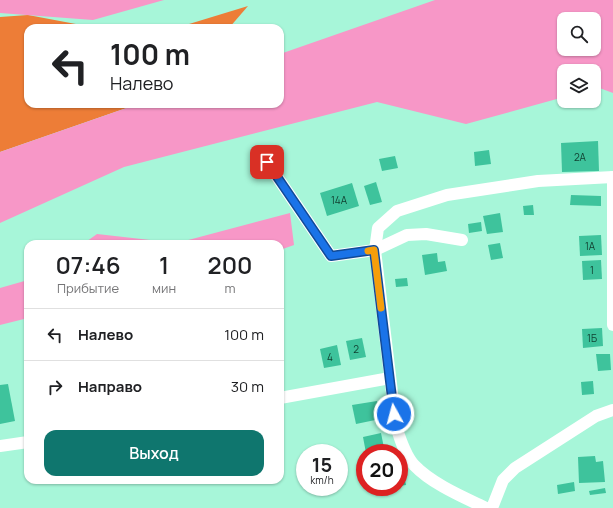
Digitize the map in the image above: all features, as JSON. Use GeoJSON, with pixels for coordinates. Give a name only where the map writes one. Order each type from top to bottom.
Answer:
{"type":"FeatureCollection","features":[{"type":"Feature","properties":{"kind":"street"},"geometry":{"type":"LineString","coordinates":[[267,162],[331,256],[374,250],[407,235],[426,234],[462,240]]}},
{"type":"Feature","properties":{"kind":"street"},"geometry":{"type":"LineString","coordinates":[[486,508],[440,485],[414,465],[402,445],[396,426],[374,250],[378,228],[397,211],[447,195],[538,181],[613,177],[613,325]]}},
{"type":"Feature","properties":{"kind":"street"},"geometry":{"type":"LineString","coordinates":[[284,397],[390,378]]}},
{"type":"Feature","properties":{"kind":"street"},"geometry":{"type":"LineString","coordinates":[[492,508],[503,480],[515,468],[596,416],[613,410]]}},
{"type":"Feature","properties":{"kind":"street"},"geometry":{"type":"LineString","coordinates":[[0,446],[24,443]]}},
{"type":"Feature","properties":{"kind":"shaded area"},"geometry":{"type":"Polygon","coordinates":[[[0,0],[164,0],[93,20],[0,13],[0,0]]]}},
{"type":"Feature","properties":{"kind":"shaded area"},"geometry":{"type":"Polygon","coordinates":[[[435,0],[613,0],[613,93],[601,89],[601,64],[557,64],[557,99],[466,124],[377,102],[124,167],[0,223],[0,152],[126,108],[284,108],[284,53],[435,0]]]}},
{"type":"Feature","properties":{"kind":"shaded area"},"geometry":{"type":"Polygon","coordinates":[[[248,6],[232,24],[189,24],[248,6]]]}},
{"type":"Feature","properties":{"kind":"shaded area"},"geometry":{"type":"Polygon","coordinates":[[[28,15],[76,24],[24,24],[24,108],[126,108],[0,152],[0,17],[28,15]]]}},
{"type":"Feature","properties":{"kind":"shaded area"},"geometry":{"type":"Polygon","coordinates":[[[290,213],[294,245],[284,249],[284,240],[188,240],[290,213]]]}},
{"type":"Feature","properties":{"kind":"shaded area"},"geometry":{"type":"Polygon","coordinates":[[[97,234],[150,240],[89,240],[97,234]]]}},
{"type":"Feature","properties":{"kind":"shaded area"},"geometry":{"type":"Polygon","coordinates":[[[24,281],[24,319],[0,325],[0,288],[24,281]]]}},
{"type":"Feature","properties":{"kind":"building"},"geometry":{"type":"Polygon","coordinates":[[[598,141],[599,171],[562,172],[561,143],[598,141]]]}},
{"type":"Feature","properties":{"kind":"building"},"geometry":{"type":"Polygon","coordinates":[[[489,150],[491,164],[475,166],[474,152],[489,150]]]}},
{"type":"Feature","properties":{"kind":"building"},"geometry":{"type":"Polygon","coordinates":[[[395,156],[398,168],[382,171],[379,159],[395,156]]]}},
{"type":"Feature","properties":{"kind":"building"},"geometry":{"type":"Polygon","coordinates":[[[376,182],[382,202],[370,205],[364,186],[376,182]]]}},
{"type":"Feature","properties":{"kind":"building"},"geometry":{"type":"Polygon","coordinates":[[[352,183],[359,206],[327,216],[320,193],[352,183]]]}},
{"type":"Feature","properties":{"kind":"building"},"geometry":{"type":"Polygon","coordinates":[[[571,195],[601,196],[601,206],[570,205],[571,195]]]}},
{"type":"Feature","properties":{"kind":"building"},"geometry":{"type":"Polygon","coordinates":[[[533,205],[534,215],[524,215],[523,206],[533,205]]]}},
{"type":"Feature","properties":{"kind":"building"},"geometry":{"type":"Polygon","coordinates":[[[500,213],[503,232],[487,234],[483,216],[500,213]]]}},
{"type":"Feature","properties":{"kind":"building"},"geometry":{"type":"Polygon","coordinates":[[[481,222],[482,231],[469,233],[468,224],[481,222]]]}},
{"type":"Feature","properties":{"kind":"building"},"geometry":{"type":"Polygon","coordinates":[[[601,235],[602,255],[580,256],[579,236],[601,235]]]}},
{"type":"Feature","properties":{"kind":"building"},"geometry":{"type":"Polygon","coordinates":[[[500,243],[503,258],[491,260],[488,245],[500,243]]]}},
{"type":"Feature","properties":{"kind":"building"},"geometry":{"type":"Polygon","coordinates":[[[437,253],[438,262],[445,261],[447,271],[425,275],[422,255],[437,253]]]}},
{"type":"Feature","properties":{"kind":"building"},"geometry":{"type":"Polygon","coordinates":[[[601,260],[602,279],[583,280],[582,261],[601,260]]]}},
{"type":"Feature","properties":{"kind":"building"},"geometry":{"type":"Polygon","coordinates":[[[407,278],[408,286],[396,287],[395,279],[407,278]]]}},
{"type":"Feature","properties":{"kind":"building"},"geometry":{"type":"Polygon","coordinates":[[[602,328],[603,346],[583,348],[582,329],[602,328]]]}},
{"type":"Feature","properties":{"kind":"building"},"geometry":{"type":"Polygon","coordinates":[[[362,338],[366,357],[350,360],[346,341],[362,338]]]}},
{"type":"Feature","properties":{"kind":"building"},"geometry":{"type":"Polygon","coordinates":[[[337,345],[341,365],[324,368],[320,349],[337,345]]]}},
{"type":"Feature","properties":{"kind":"building"},"geometry":{"type":"Polygon","coordinates":[[[596,354],[610,354],[611,370],[598,371],[596,354]]]}},
{"type":"Feature","properties":{"kind":"building"},"geometry":{"type":"Polygon","coordinates":[[[593,381],[594,394],[582,395],[581,382],[593,381]]]}},
{"type":"Feature","properties":{"kind":"building"},"geometry":{"type":"Polygon","coordinates":[[[8,384],[15,421],[0,424],[0,385],[8,384]]]}},
{"type":"Feature","properties":{"kind":"building"},"geometry":{"type":"Polygon","coordinates":[[[377,401],[380,419],[356,424],[352,405],[377,401]]]}},
{"type":"Feature","properties":{"kind":"building"},"geometry":{"type":"Polygon","coordinates":[[[381,433],[383,444],[364,444],[363,437],[381,433]]]}},
{"type":"Feature","properties":{"kind":"building"},"geometry":{"type":"Polygon","coordinates":[[[595,456],[596,462],[603,461],[605,482],[579,483],[578,457],[595,456]]]}},
{"type":"Feature","properties":{"kind":"building"},"geometry":{"type":"Polygon","coordinates":[[[574,482],[575,491],[558,494],[557,485],[574,482]]]}},
{"type":"Feature","properties":{"kind":"building"},"geometry":{"type":"Polygon","coordinates":[[[605,488],[606,493],[590,495],[589,491],[605,488]]]}},
{"type":"Feature","properties":{"kind":"slow traffic"},"geometry":{"type":"LineString","coordinates":[[368,251],[374,250],[381,308]]}},
{"type":"Feature","properties":{"kind":"route"},"geometry":{"type":"LineString","coordinates":[[267,162],[331,256],[374,250],[394,414]]}}]}
